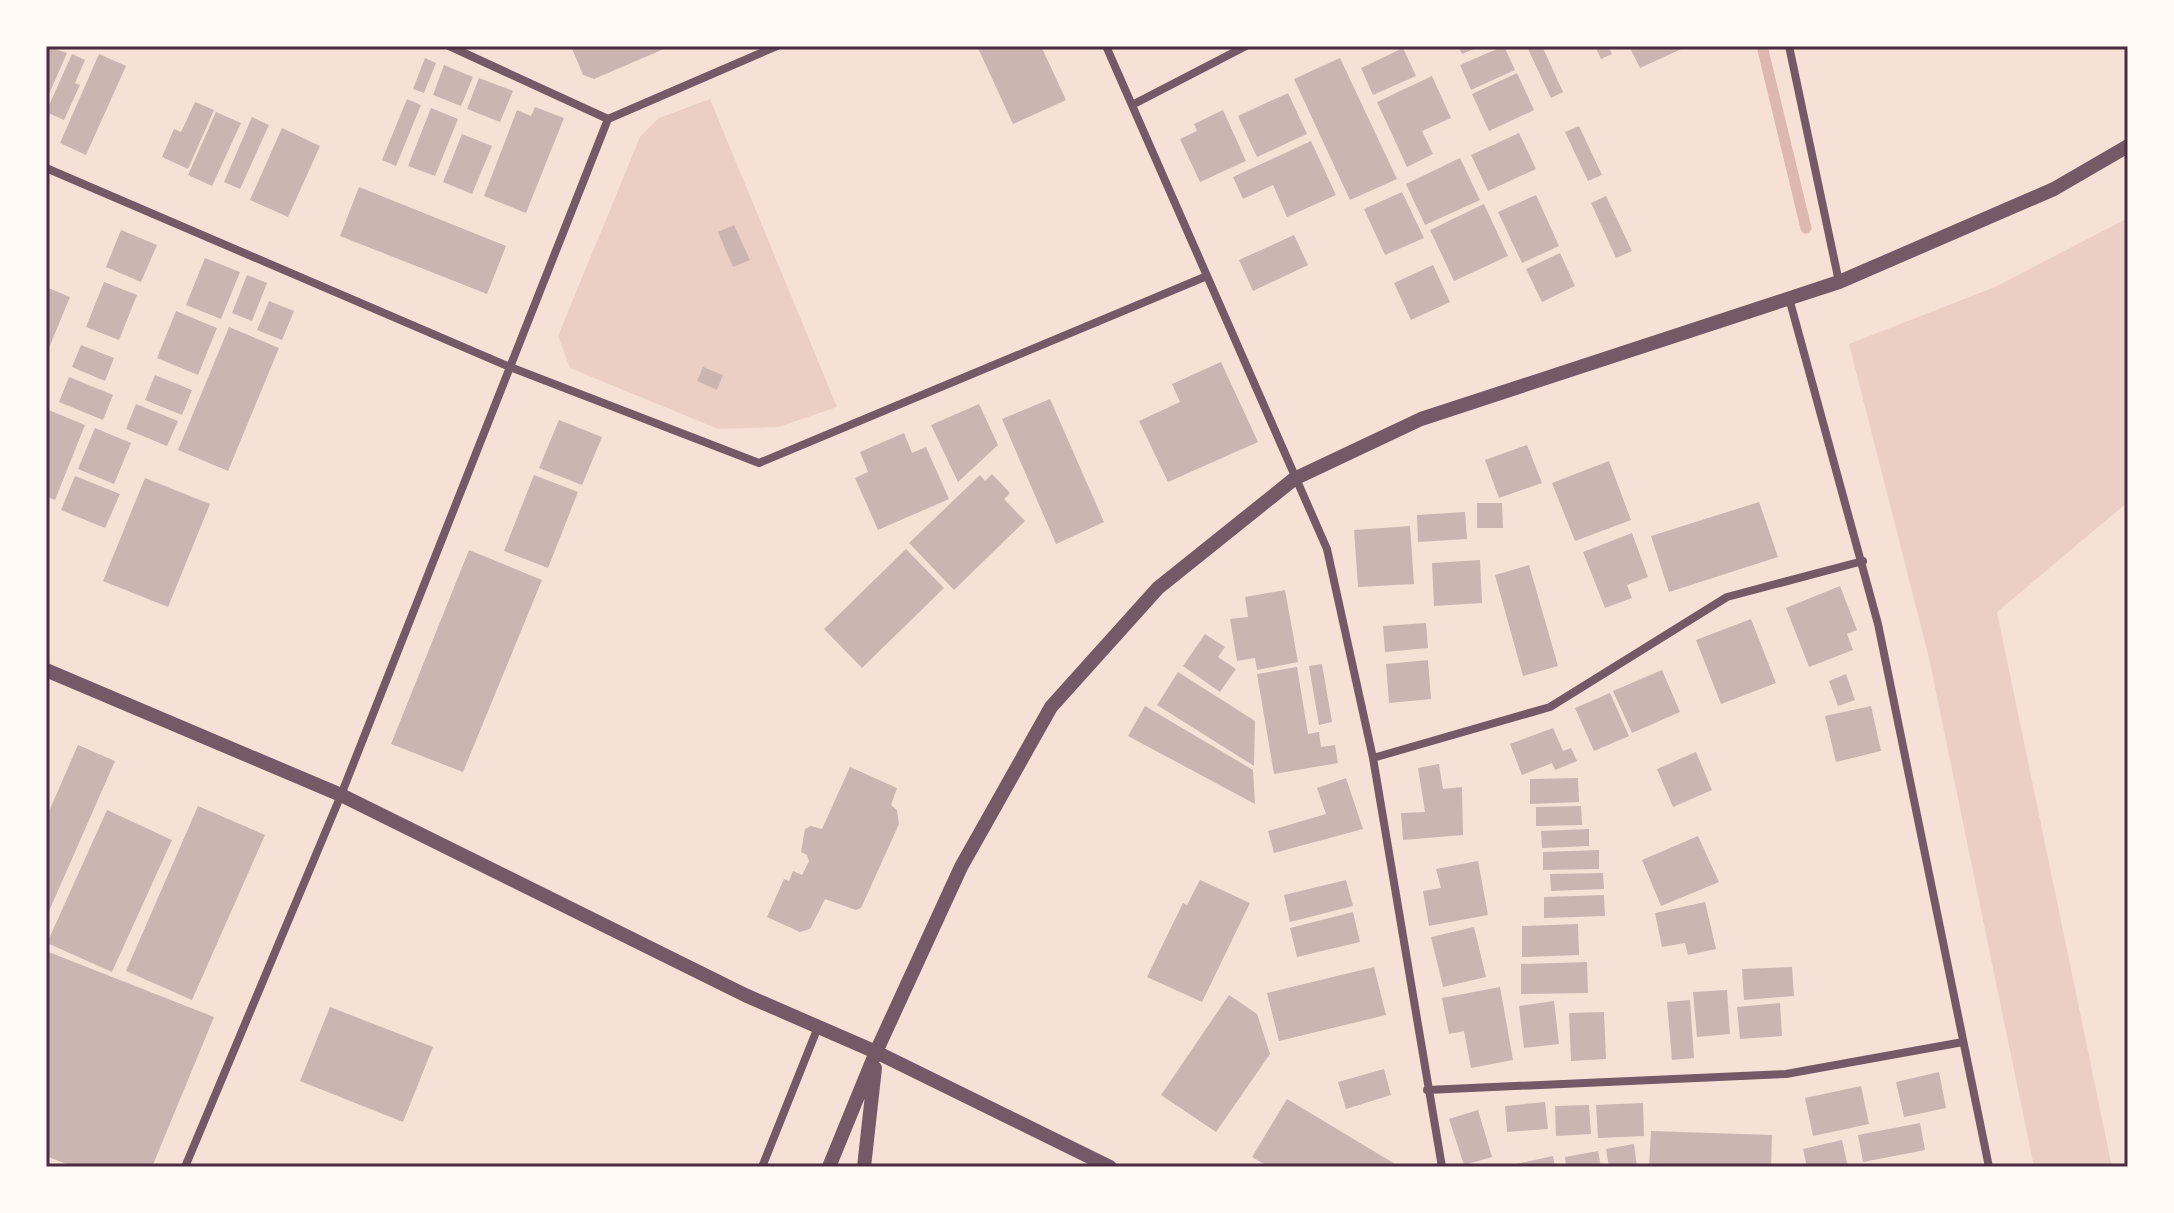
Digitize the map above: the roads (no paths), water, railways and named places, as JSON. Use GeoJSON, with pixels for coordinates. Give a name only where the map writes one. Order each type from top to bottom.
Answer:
{"type":"FeatureCollection","features":[{"type":"Feature","properties":{"kind":"street"},"geometry":{"type":"LineString","coordinates":[[449,46],[608,119]]}},
{"type":"Feature","properties":{"kind":"street"},"geometry":{"type":"LineString","coordinates":[[185,1167],[341,795],[608,119],[777,46]]}},
{"type":"Feature","properties":{"kind":"street"},"geometry":{"type":"LineString","coordinates":[[1106,46],[1327,549],[1373,758],[1442,1167]]}},
{"type":"Feature","properties":{"kind":"street"},"geometry":{"type":"LineString","coordinates":[[1134,104],[1246,46]]}},
{"type":"Feature","properties":{"kind":"street"},"geometry":{"type":"LineString","coordinates":[[1789,46],[1839,282]]}},
{"type":"Feature","properties":{"kind":"street"},"geometry":{"type":"LineString","coordinates":[[829,1167],[876,1052],[961,867],[1051,707],[1158,588],[1294,479],[1421,419],[1839,282],[2054,189],[2128,146]]}},
{"type":"Feature","properties":{"kind":"street"},"geometry":{"type":"LineString","coordinates":[[46,168],[510,367],[759,463],[1207,276]]}},
{"type":"Feature","properties":{"kind":"street"},"geometry":{"type":"LineString","coordinates":[[1789,298],[1863,561],[1989,1167]]}},
{"type":"Feature","properties":{"kind":"street"},"geometry":{"type":"LineString","coordinates":[[1373,758],[1550,707],[1727,597],[1863,561]]}},
{"type":"Feature","properties":{"kind":"street"},"geometry":{"type":"LineString","coordinates":[[46,670],[341,795],[745,995],[876,1052],[1110,1167]]}},
{"type":"Feature","properties":{"kind":"street"},"geometry":{"type":"LineString","coordinates":[[762,1167],[818,1027]]}},
{"type":"Feature","properties":{"kind":"street"},"geometry":{"type":"LineString","coordinates":[[1427,1090],[1786,1074],[1963,1042]]}},
{"type":"Feature","properties":{"kind":"street"},"geometry":{"type":"LineString","coordinates":[[864,1167],[876,1052]]}},
{"type":"Feature","properties":{"kind":"waterway"},"geometry":{"type":"LineString","coordinates":[[1762,46],[1806,228]]}}]}
